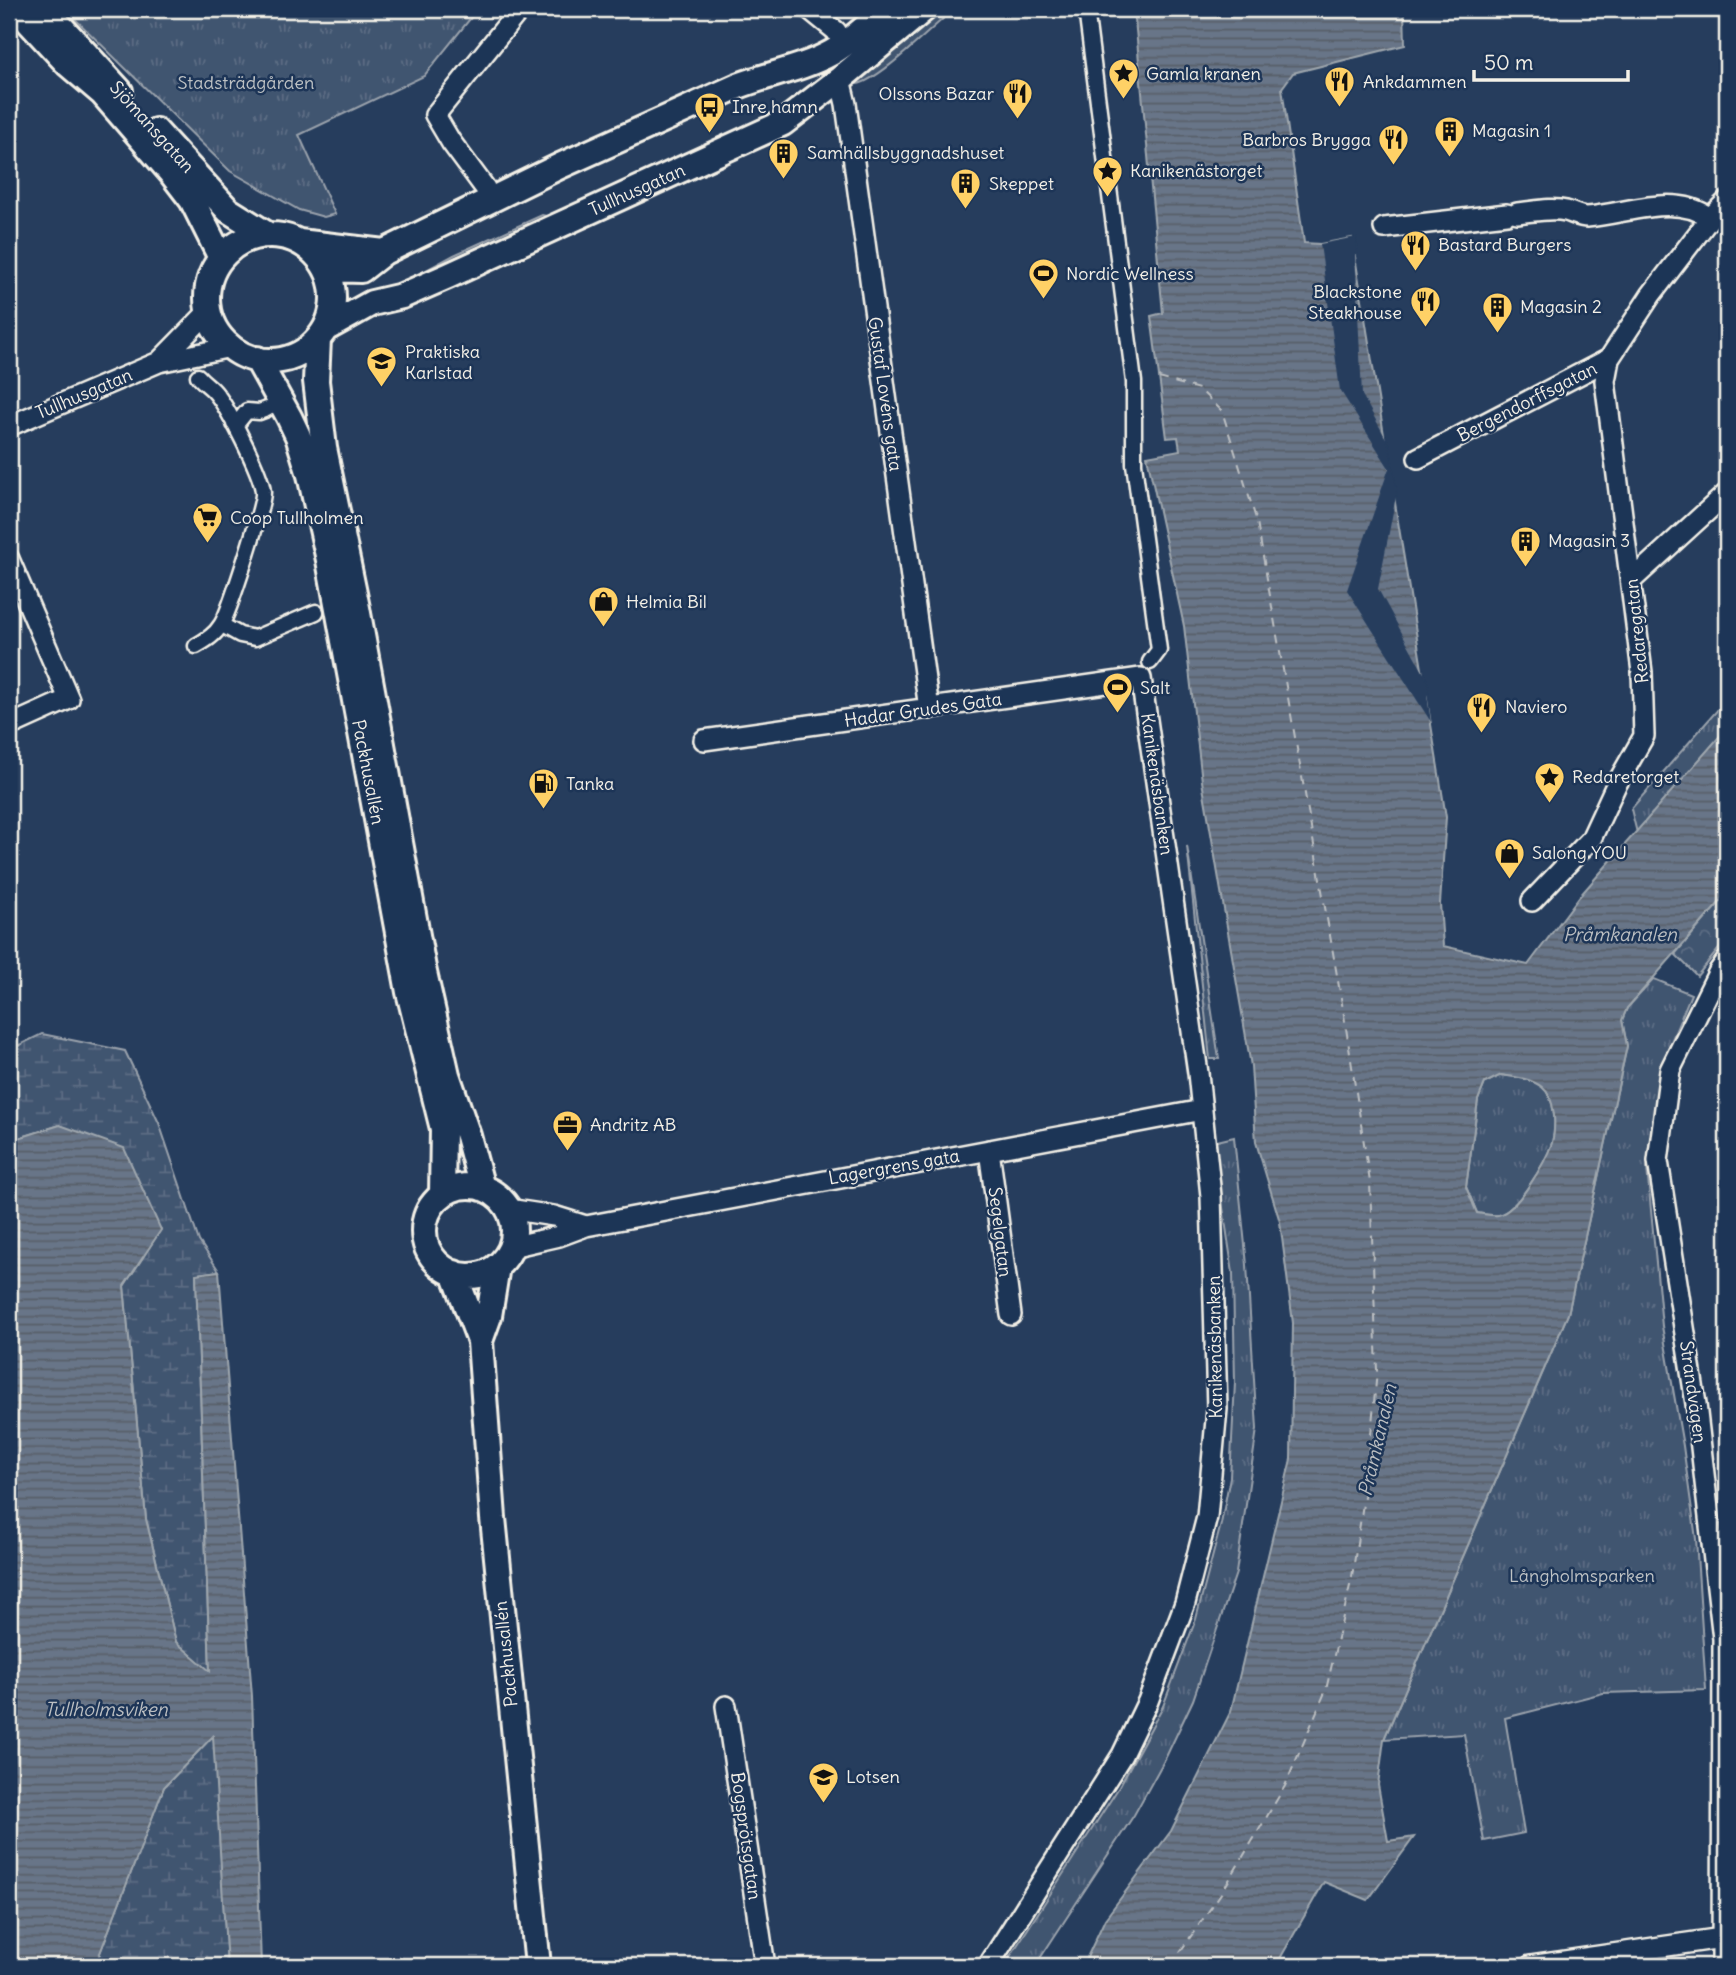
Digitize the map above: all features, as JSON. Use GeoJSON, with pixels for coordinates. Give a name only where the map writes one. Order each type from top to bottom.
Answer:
{"type":"FeatureCollection","features":[{"type":"Feature","properties":{"kind":"street","name":"Sjömansgatan"},"geometry":{"type":"LineString","coordinates":[[17,9],[68,64],[102,93],[172,174],[192,200],[216,266]]}},
{"type":"Feature","properties":{"kind":"street","name":"Sjömansgatan"},"geometry":{"type":"LineString","coordinates":[[45,9],[228,210],[268,235]]}},
{"type":"Feature","properties":{"kind":"street"},"geometry":{"type":"LineString","coordinates":[[490,201],[485,188],[435,115],[520,9]]}},
{"type":"Feature","properties":{"kind":"street"},"geometry":{"type":"LineString","coordinates":[[809,9],[835,31],[844,44]]}},
{"type":"Feature","properties":{"kind":"street"},"geometry":{"type":"LineString","coordinates":[[326,269],[361,270],[384,252],[656,122],[765,76],[793,70],[831,53],[887,9]]}},
{"type":"Feature","properties":{"kind":"street","name":"Tullhusgatan"},"geometry":{"type":"LineString","coordinates":[[315,340],[372,303],[402,296],[783,123],[924,9]]}},
{"type":"Feature","properties":{"kind":"street"},"geometry":{"type":"LineString","coordinates":[[1086,9],[1134,382],[1134,464],[1158,650],[1145,670]]}},
{"type":"Feature","properties":{"kind":"street","name":"Gustaf Lovéns gata"},"geometry":{"type":"LineString","coordinates":[[840,79],[846,104],[929,709]]}},
{"type":"Feature","properties":{"kind":"street"},"geometry":{"type":"LineString","coordinates":[[1384,228],[1565,210],[1584,217],[1660,206],[1721,210]]}},
{"type":"Feature","properties":{"kind":"street","name":"Bergendorffsgatan"},"geometry":{"type":"LineString","coordinates":[[1418,458],[1609,359],[1636,315],[1721,210]]}},
{"type":"Feature","properties":{"kind":"street"},"geometry":{"type":"LineString","coordinates":[[268,235],[289,237],[299,242],[316,254],[326,269],[333,289],[332,309],[315,340],[272,361],[257,359],[231,347],[217,332],[208,312],[207,293],[216,266],[242,242],[268,235]]}},
{"type":"Feature","properties":{"kind":"street"},"geometry":{"type":"LineString","coordinates":[[299,242],[384,252]]}},
{"type":"Feature","properties":{"kind":"street","name":"Tullhusgatan"},"geometry":{"type":"LineString","coordinates":[[159,362],[208,312]]}},
{"type":"Feature","properties":{"kind":"street","name":"Packhusallén"},"geometry":{"type":"LineString","coordinates":[[315,340],[300,390],[324,448],[357,608],[423,968],[447,1074],[482,1188]]}},
{"type":"Feature","properties":{"kind":"street","name":"Tullhusgatan"},"geometry":{"type":"LineString","coordinates":[[9,426],[159,362],[231,347]]}},
{"type":"Feature","properties":{"kind":"street","name":"Packhusallén"},"geometry":{"type":"LineString","coordinates":[[257,359],[301,445],[329,560],[409,992],[443,1129],[442,1195]]}},
{"type":"Feature","properties":{"kind":"street","name":"Redaregatan"},"geometry":{"type":"LineString","coordinates":[[1532,901],[1591,839],[1616,785],[1644,736],[1643,672],[1605,382],[1609,359]]}},
{"type":"Feature","properties":{"kind":"street"},"geometry":{"type":"LineString","coordinates":[[196,646],[222,625],[263,492],[234,424],[213,390],[198,376]]}},
{"type":"Feature","properties":{"kind":"street"},"geometry":{"type":"LineString","coordinates":[[234,424],[239,422],[247,411],[259,412],[267,409]]}},
{"type":"Feature","properties":{"kind":"street"},"geometry":{"type":"LineString","coordinates":[[1632,580],[1727,493]]}},
{"type":"Feature","properties":{"kind":"street"},"geometry":{"type":"LineString","coordinates":[[9,559],[69,699],[9,726]]}},
{"type":"Feature","properties":{"kind":"street"},"geometry":{"type":"LineString","coordinates":[[222,625],[240,635],[256,638],[316,612]]}},
{"type":"Feature","properties":{"kind":"street","name":"Hadar Grudes Gata"},"geometry":{"type":"LineString","coordinates":[[704,740],[929,709],[1145,670]]}},
{"type":"Feature","properties":{"kind":"street","name":"Kanikenäsbanken"},"geometry":{"type":"LineString","coordinates":[[988,1966],[1122,1755],[1148,1701],[1185,1603],[1207,1517],[1217,1409],[1211,1196],[1145,670]]}},
{"type":"Feature","properties":{"kind":"street","name":"Strandvägen"},"geometry":{"type":"LineString","coordinates":[[1722,1966],[1725,1639],[1696,1404],[1658,1161],[1670,1070],[1718,971],[1727,960]]}},
{"type":"Feature","properties":{"kind":"street","name":"Lagergrens gata"},"geometry":{"type":"LineString","coordinates":[[504,1257],[586,1226],[1202,1110]]}},
{"type":"Feature","properties":{"kind":"street","name":"Segelgatan"},"geometry":{"type":"LineString","coordinates":[[989,1150],[1011,1315]]}},
{"type":"Feature","properties":{"kind":"street"},"geometry":{"type":"LineString","coordinates":[[455,1188],[482,1188],[493,1193],[508,1209],[514,1234],[504,1257],[476,1275],[454,1273],[435,1261],[425,1240],[427,1215],[442,1195],[455,1188]]}},
{"type":"Feature","properties":{"kind":"street","name":"Lagergrens gata"},"geometry":{"type":"LineString","coordinates":[[508,1209],[554,1216],[586,1226]]}},
{"type":"Feature","properties":{"kind":"street","name":"Packhusallén"},"geometry":{"type":"LineString","coordinates":[[480,1341],[504,1257]]}},
{"type":"Feature","properties":{"kind":"street","name":"Packhusallén"},"geometry":{"type":"LineString","coordinates":[[454,1273],[480,1341],[494,1532],[538,1966]]}},
{"type":"Feature","properties":{"kind":"street","name":"Bogsprötsgatan"},"geometry":{"type":"LineString","coordinates":[[726,1706],[765,1966]]}},
{"type":"Feature","properties":{"kind":"street"},"geometry":{"type":"LineString","coordinates":[[1530,1966],[1722,1938]]}},
{"type":"Feature","properties":{"kind":"green space","name":"Stadsträdgården"},"geometry":{"type":"Polygon","coordinates":[[[65,9],[478,9],[424,76],[299,135],[335,214],[324,217],[299,210],[230,171],[65,9]]]}},
{"type":"Feature","properties":{"kind":"green space"},"geometry":{"type":"Polygon","coordinates":[[[928,16],[944,18],[889,66],[857,84],[855,81],[928,16]]]}},
{"type":"Feature","properties":{"kind":"green space"},"geometry":{"type":"Polygon","coordinates":[[[542,215],[558,219],[395,287],[454,255],[542,215]]]}},
{"type":"Feature","properties":{"kind":"green space"},"geometry":{"type":"Polygon","coordinates":[[[1727,699],[1727,728],[1637,833],[1631,809],[1727,699]]]}},
{"type":"Feature","properties":{"kind":"green space"},"geometry":{"type":"Polygon","coordinates":[[[1187,846],[1219,1059],[1210,1059],[1187,846]]]}},
{"type":"Feature","properties":{"kind":"green space"},"geometry":{"type":"Polygon","coordinates":[[[1727,894],[1727,939],[1697,976],[1675,954],[1727,894]]]}},
{"type":"Feature","properties":{"kind":"green space","name":"Långholmsparken"},"geometry":{"type":"Polygon","coordinates":[[[1654,979],[1691,994],[1661,1066],[1647,1168],[1662,1326],[1696,1539],[1706,1690],[1603,1693],[1505,1718],[1524,1833],[1484,1841],[1464,1734],[1384,1739],[1568,1314],[1627,1046],[1622,1020],[1627,1008],[1654,979]]]}},
{"type":"Feature","properties":{"kind":"green space"},"geometry":{"type":"Polygon","coordinates":[[[42,1034],[125,1051],[159,1123],[199,1241],[219,1271],[196,1274],[210,1672],[176,1642],[146,1519],[124,1286],[161,1229],[60,1125],[9,1141],[9,1050],[42,1034]]]}},
{"type":"Feature","properties":{"kind":"green space"},"geometry":{"type":"Polygon","coordinates":[[[1501,1075],[1527,1080],[1547,1092],[1554,1113],[1554,1129],[1549,1151],[1522,1196],[1506,1212],[1490,1215],[1477,1213],[1466,1187],[1478,1100],[1485,1083],[1501,1075]]]}},
{"type":"Feature","properties":{"kind":"green space"},"geometry":{"type":"Polygon","coordinates":[[[1234,1137],[1247,1265],[1257,1429],[1236,1573],[1193,1700],[1134,1815],[1035,1966],[1004,1966],[1119,1787],[1163,1706],[1196,1619],[1221,1524],[1230,1477],[1235,1383],[1233,1273],[1213,1142],[1234,1137]]]}},
{"type":"Feature","properties":{"kind":"green space"},"geometry":{"type":"Polygon","coordinates":[[[214,1735],[227,1966],[95,1966],[164,1787],[214,1735]]]}},
{"type":"Feature","properties":{"kind":"water","name":"Pråmkanalen"},"geometry":{"type":"Polygon","coordinates":[[[1134,9],[1404,9],[1405,45],[1293,73],[1282,88],[1304,243],[1320,244],[1352,238],[1446,817],[1440,904],[1443,946],[1528,965],[1579,897],[1727,728],[1727,894],[1627,1008],[1622,1020],[1627,1046],[1568,1314],[1384,1739],[1378,1785],[1388,1841],[1414,1837],[1368,1900],[1324,1882],[1278,1962],[1283,1966],[1083,1966],[1105,1919],[1171,1831],[1231,1711],[1291,1459],[1293,1323],[1280,1222],[1256,1142],[1251,1066],[1202,781],[1184,626],[1147,456],[1180,450],[1178,437],[1167,438],[1151,316],[1163,313],[1134,9]],[[1501,1075],[1485,1083],[1478,1100],[1466,1187],[1477,1213],[1490,1215],[1506,1212],[1522,1196],[1544,1161],[1552,1143],[1554,1129],[1554,1113],[1547,1092],[1522,1078],[1501,1075]]]}},
{"type":"Feature","properties":{"kind":"water","name":"Tullholmsviken"},"geometry":{"type":"Polygon","coordinates":[[[60,1125],[124,1148],[161,1230],[124,1286],[146,1519],[176,1642],[210,1671],[196,1274],[219,1271],[252,1696],[261,1966],[227,1966],[213,1736],[164,1787],[95,1966],[9,1966],[9,1141],[60,1125]]]}},
{"type":"Feature","properties":{"kind":"pier"},"geometry":{"type":"Polygon","coordinates":[[[1356,237],[1362,395],[1389,444],[1397,491],[1378,589],[1427,679],[1431,722],[1347,590],[1389,468],[1340,390],[1320,244],[1356,237]]]}},
{"type":"Feature","properties":{"kind":"ferry route"},"geometry":{"type":"LineString","coordinates":[[1159,378],[1199,389],[1222,411],[1257,522],[1344,1015],[1370,1182],[1377,1371],[1367,1477],[1352,1577],[1326,1690],[1285,1786],[1222,1892],[1170,1966]]}},
{"type":"Feature","properties":{"kind":"place","name":"Gamla kranen"},"geometry":{"type":"Point","coordinates":[1123,101]}},
{"type":"Feature","properties":{"kind":"place","name":"Ankdammen"},"geometry":{"type":"Point","coordinates":[1340,109]}},
{"type":"Feature","properties":{"kind":"place","name":"Olssons Bazar"},"geometry":{"type":"Point","coordinates":[1017,121]}},
{"type":"Feature","properties":{"kind":"place","name":"Inre hamn"},"geometry":{"type":"Point","coordinates":[709,134]}},
{"type":"Feature","properties":{"kind":"place","name":"Magasin 1"},"geometry":{"type":"Point","coordinates":[1449,158]}},
{"type":"Feature","properties":{"kind":"place","name":"Barbros Brygga"},"geometry":{"type":"Point","coordinates":[1394,167]}},
{"type":"Feature","properties":{"kind":"place","name":"Samhällsbyggnadshuset"},"geometry":{"type":"Point","coordinates":[784,180]}},
{"type":"Feature","properties":{"kind":"place","name":"Kanikenästorget"},"geometry":{"type":"Point","coordinates":[1107,198]}},
{"type":"Feature","properties":{"kind":"place","name":"Skeppet"},"geometry":{"type":"Point","coordinates":[966,211]}},
{"type":"Feature","properties":{"kind":"place","name":"Bastard Burgers"},"geometry":{"type":"Point","coordinates":[1415,272]}},
{"type":"Feature","properties":{"kind":"place","name":"Nordic Wellness"},"geometry":{"type":"Point","coordinates":[1043,301]}},
{"type":"Feature","properties":{"kind":"place","name":"Blackstone Steakhouse"},"geometry":{"type":"Point","coordinates":[1425,329]}},
{"type":"Feature","properties":{"kind":"place","name":"Magasin 2"},"geometry":{"type":"Point","coordinates":[1497,334]}},
{"type":"Feature","properties":{"kind":"place","name":"Praktiska Karlstad"},"geometry":{"type":"Point","coordinates":[382,389]}},
{"type":"Feature","properties":{"kind":"place","name":"Coop Tullholmen"},"geometry":{"type":"Point","coordinates":[207,545]}},
{"type":"Feature","properties":{"kind":"place","name":"Magasin 3"},"geometry":{"type":"Point","coordinates":[1525,568]}},
{"type":"Feature","properties":{"kind":"place","name":"Helmia Bil"},"geometry":{"type":"Point","coordinates":[603,629]}},
{"type":"Feature","properties":{"kind":"place","name":"Salt"},"geometry":{"type":"Point","coordinates":[1117,715]}},
{"type":"Feature","properties":{"kind":"place","name":"Naviero"},"geometry":{"type":"Point","coordinates":[1482,734]}},
{"type":"Feature","properties":{"kind":"place","name":"Redaretorget"},"geometry":{"type":"Point","coordinates":[1549,804]}},
{"type":"Feature","properties":{"kind":"place","name":"Tanka"},"geometry":{"type":"Point","coordinates":[543,811]}},
{"type":"Feature","properties":{"kind":"place","name":"Salong YOU"},"geometry":{"type":"Point","coordinates":[1509,880]}},
{"type":"Feature","properties":{"kind":"place","name":"Andritz AB"},"geometry":{"type":"Point","coordinates":[567,1152]}},
{"type":"Feature","properties":{"kind":"place","name":"Lotsen"},"geometry":{"type":"Point","coordinates":[823,1804]}}]}
